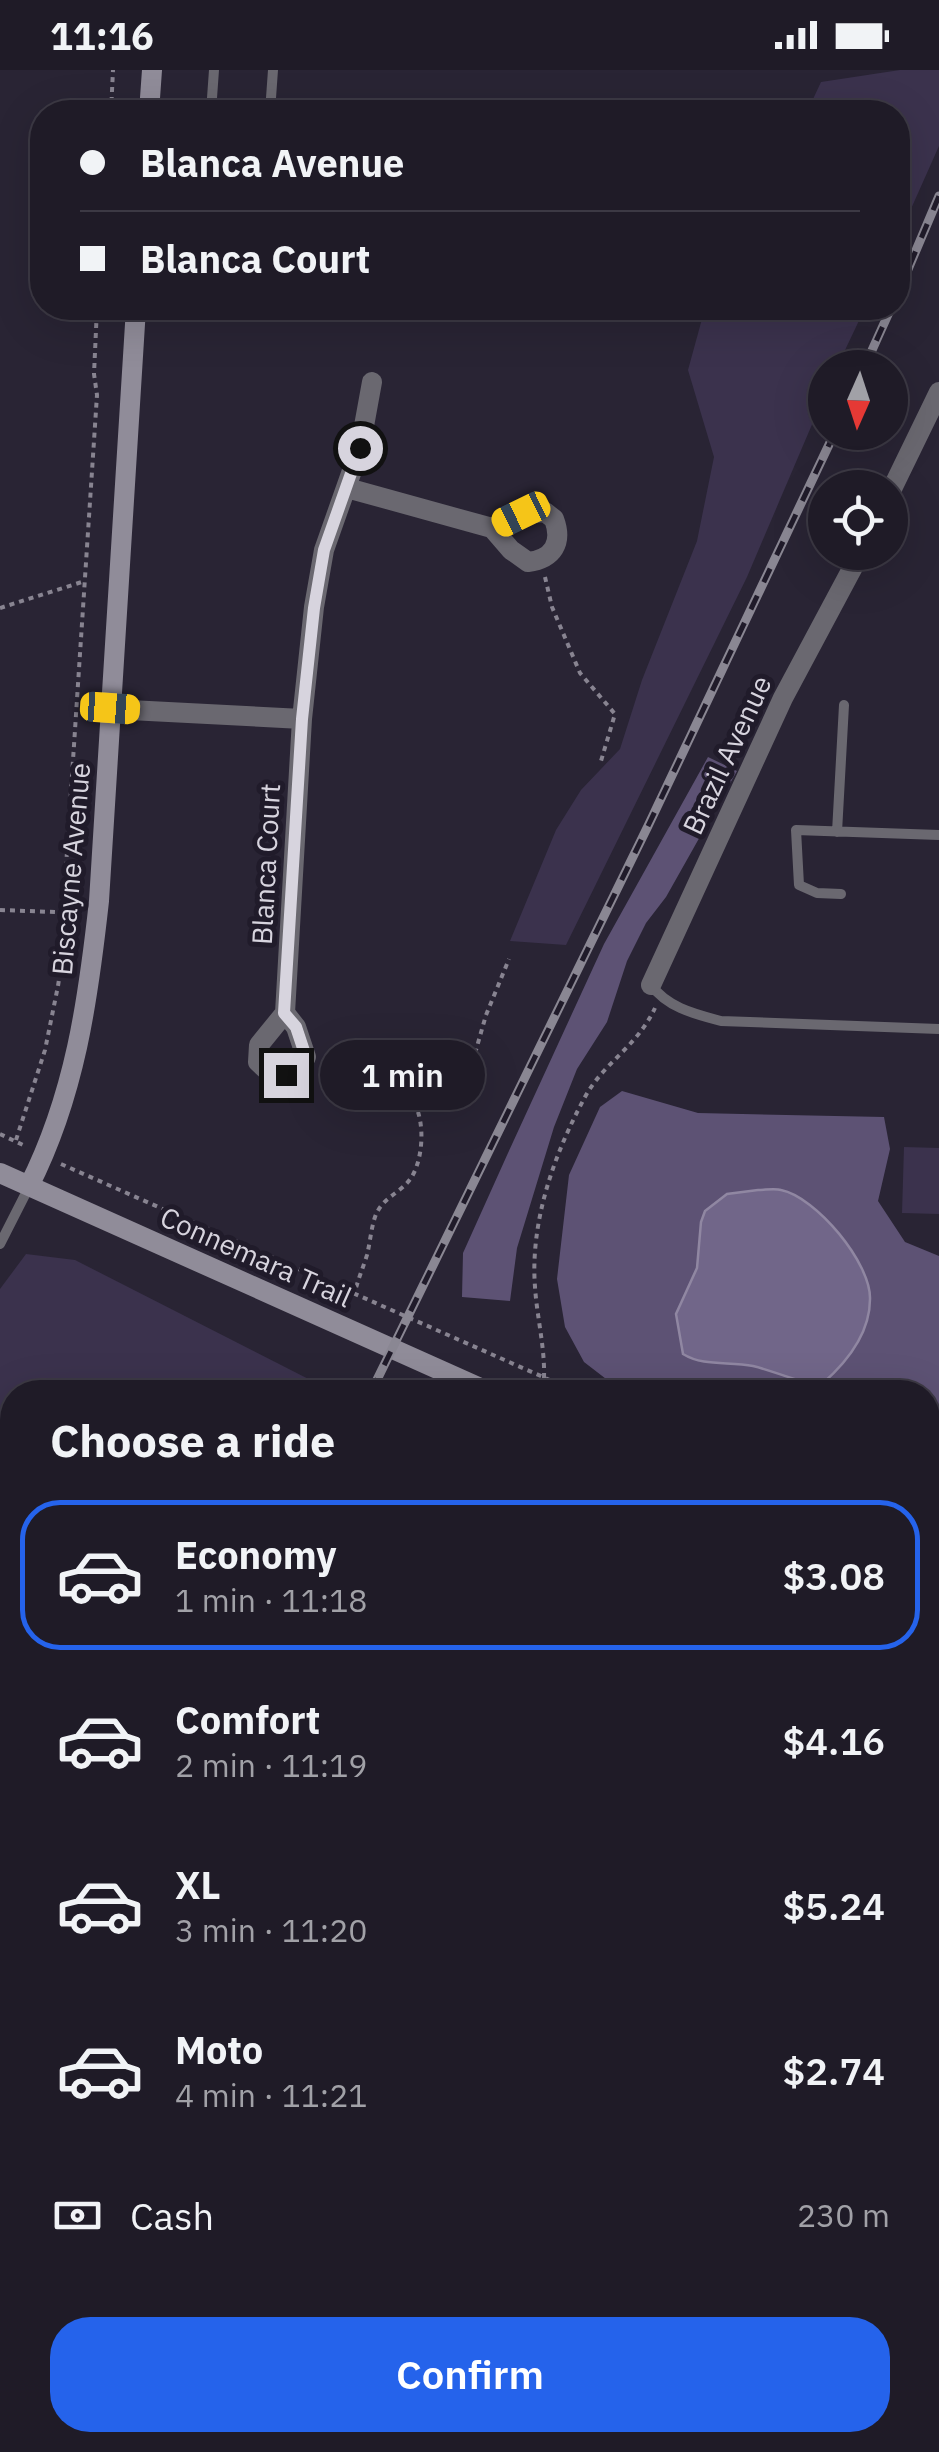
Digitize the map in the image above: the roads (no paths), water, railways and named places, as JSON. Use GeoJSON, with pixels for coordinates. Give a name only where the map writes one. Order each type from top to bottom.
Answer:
{"type":"FeatureCollection","features":[{"type":"Feature","properties":{"kind":"street"},"geometry":{"type":"LineString","coordinates":[[150,100],[152,70]]}},
{"type":"Feature","properties":{"kind":"street","name":"Biscayne Avenue"},"geometry":{"type":"LineString","coordinates":[[30,1186],[66,1101],[90,987],[99,901],[135,320]]}},
{"type":"Feature","properties":{"kind":"street","name":"Blanca Court"},"geometry":{"type":"LineString","coordinates":[[284,1013],[296,1027],[306,1057],[300,1068],[286,1075],[271,1074],[258,1062],[259,1045],[284,1013],[302,719],[318,581],[324,550],[360,448],[372,382]]}},
{"type":"Feature","properties":{"kind":"street"},"geometry":{"type":"LineString","coordinates":[[901,470],[939,392]]}},
{"type":"Feature","properties":{"kind":"street"},"geometry":{"type":"LineString","coordinates":[[347,488],[492,528],[528,562],[551,554],[558,542],[554,520],[545,512],[534,510],[492,528]]}},
{"type":"Feature","properties":{"kind":"street","name":"Brazil Avenue"},"geometry":{"type":"LineString","coordinates":[[656,992],[783,698],[851,570]]}},
{"type":"Feature","properties":{"kind":"street"},"geometry":{"type":"LineString","coordinates":[[110,708],[302,719]]}},
{"type":"Feature","properties":{"kind":"street","name":"Connemara Trail"},"geometry":{"type":"LineString","coordinates":[[0,1173],[463,1380]]}},
{"type":"Feature","properties":{"kind":"lane"},"geometry":{"type":"LineString","coordinates":[[213,100],[214,70]]}},
{"type":"Feature","properties":{"kind":"lane"},"geometry":{"type":"LineString","coordinates":[[271,100],[273,70]]}},
{"type":"Feature","properties":{"kind":"lane"},"geometry":{"type":"LineString","coordinates":[[837,832],[844,705]]}},
{"type":"Feature","properties":{"kind":"lane"},"geometry":{"type":"LineString","coordinates":[[841,894],[817,893],[799,885],[796,830],[939,835]]}},
{"type":"Feature","properties":{"kind":"lane"},"geometry":{"type":"LineString","coordinates":[[656,992],[689,1012],[721,1021],[939,1029]]}},
{"type":"Feature","properties":{"kind":"lane"},"geometry":{"type":"LineString","coordinates":[[0,1244],[30,1186]]}},
{"type":"Feature","properties":{"kind":"railway"},"geometry":{"type":"LineString","coordinates":[[910,265],[939,196]]}},
{"type":"Feature","properties":{"kind":"railway"},"geometry":{"type":"LineString","coordinates":[[872,350],[886,320]]}},
{"type":"Feature","properties":{"kind":"railway"},"geometry":{"type":"LineString","coordinates":[[377,1380],[826,450]]}}]}
